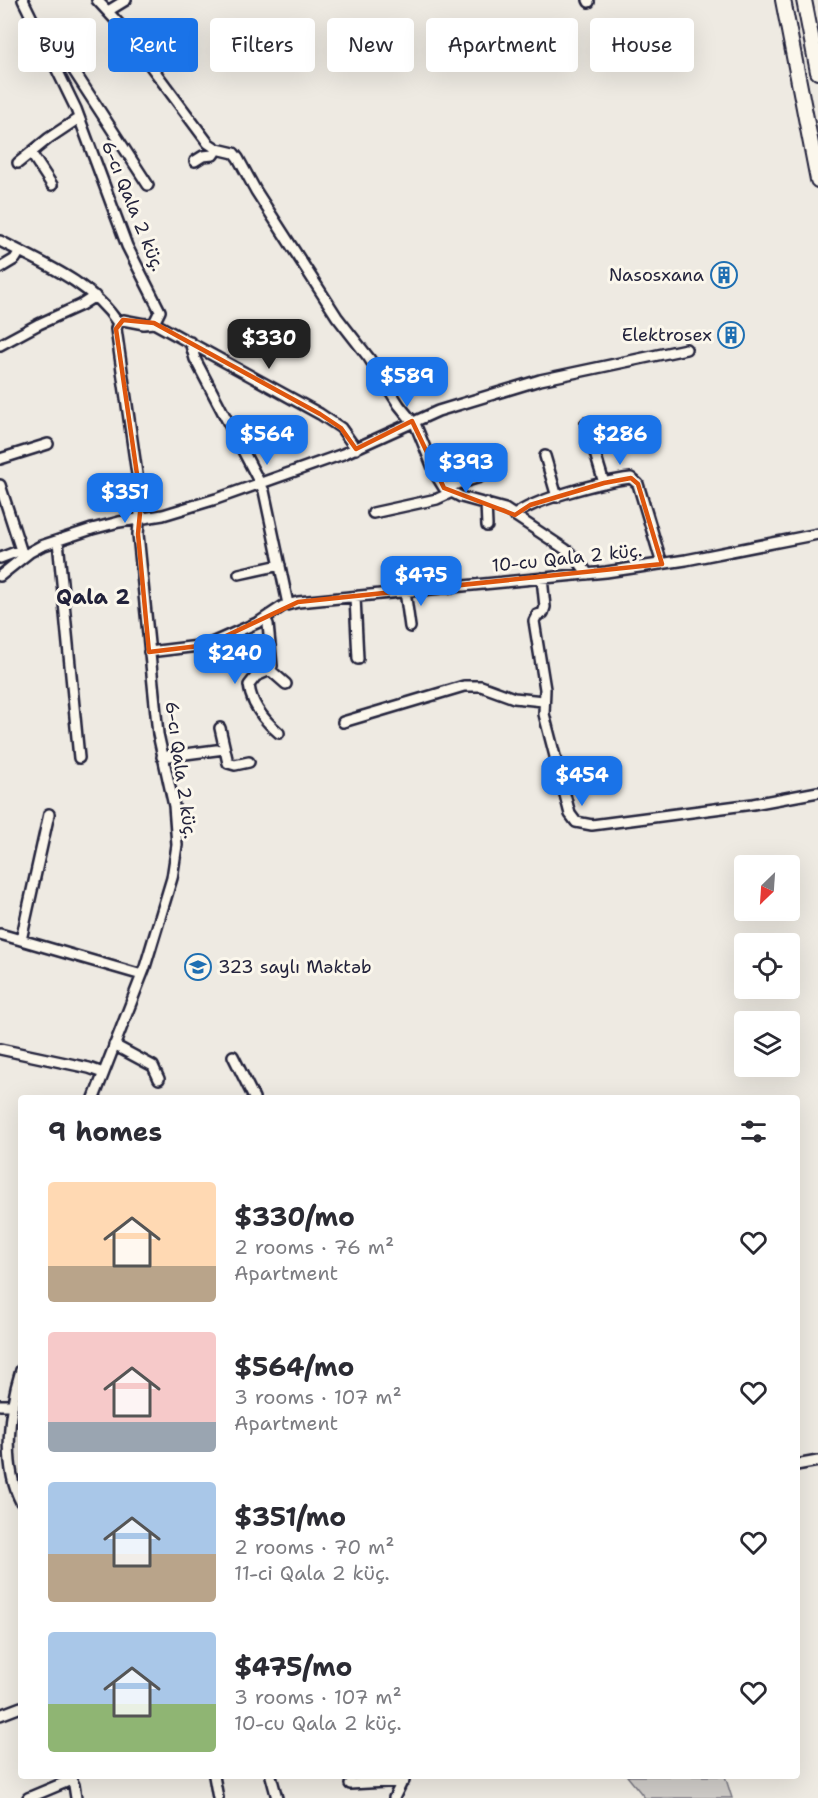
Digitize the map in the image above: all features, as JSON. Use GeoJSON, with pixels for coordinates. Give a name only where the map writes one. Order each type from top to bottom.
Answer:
{"type":"FeatureCollection","features":[{"type":"Feature","properties":{"kind":"main road"},"geometry":{"type":"LineString","coordinates":[[783,0],[818,180]]}},
{"type":"Feature","properties":{"kind":"main road"},"geometry":{"type":"LineString","coordinates":[[804,0],[818,72]]}},
{"type":"Feature","properties":{"kind":"street","name":"6-cı Qala 2 küç."},"geometry":{"type":"LineString","coordinates":[[23,0],[32,18]]}},
{"type":"Feature","properties":{"kind":"street"},"geometry":{"type":"LineString","coordinates":[[97,0],[108,11],[208,143],[217,149],[234,153],[238,158],[256,191],[337,317],[369,358],[412,421],[447,490],[461,497],[498,506],[515,515],[565,549],[576,558],[588,574]]}},
{"type":"Feature","properties":{"kind":"street"},"geometry":{"type":"LineString","coordinates":[[108,11],[126,0]]}},
{"type":"Feature","properties":{"kind":"street","name":"6-cı Qala 2 küç."},"geometry":{"type":"LineString","coordinates":[[58,72],[79,118],[127,246],[159,308],[159,315],[154,323]]}},
{"type":"Feature","properties":{"kind":"street"},"geometry":{"type":"LineString","coordinates":[[75,72],[148,185]]}},
{"type":"Feature","properties":{"kind":"street"},"geometry":{"type":"LineString","coordinates":[[18,163],[79,118]]}},
{"type":"Feature","properties":{"kind":"street"},"geometry":{"type":"LineString","coordinates":[[195,161],[203,156],[213,155],[217,149]]}},
{"type":"Feature","properties":{"kind":"street"},"geometry":{"type":"LineString","coordinates":[[31,153],[52,185]]}},
{"type":"Feature","properties":{"kind":"street"},"geometry":{"type":"LineString","coordinates":[[0,241],[73,280],[104,304],[118,323],[123,320],[144,324],[154,323],[332,421],[341,428],[356,449]]}},
{"type":"Feature","properties":{"kind":"street"},"geometry":{"type":"LineString","coordinates":[[0,268],[15,259],[20,251]]}},
{"type":"Feature","properties":{"kind":"street"},"geometry":{"type":"LineString","coordinates":[[0,345],[95,296]]}},
{"type":"Feature","properties":{"kind":"street","name":"6-cı Qala 2 küç."},"geometry":{"type":"LineString","coordinates":[[95,1095],[142,975],[176,858],[176,824],[158,734],[149,652],[138,534],[141,501],[117,338],[118,323]]}},
{"type":"Feature","properties":{"kind":"street"},"geometry":{"type":"LineString","coordinates":[[190,342],[195,359],[261,483],[267,500],[288,604]]}},
{"type":"Feature","properties":{"kind":"street"},"geometry":{"type":"LineString","coordinates":[[0,558],[22,553],[92,529],[174,512],[261,483],[356,449],[412,421],[438,411],[540,380],[686,349]]}},
{"type":"Feature","properties":{"kind":"street"},"geometry":{"type":"LineString","coordinates":[[586,423],[604,483]]}},
{"type":"Feature","properties":{"kind":"street"},"geometry":{"type":"LineString","coordinates":[[0,459],[48,444]]}},
{"type":"Feature","properties":{"kind":"street"},"geometry":{"type":"LineString","coordinates":[[545,456],[557,497]]}},
{"type":"Feature","properties":{"kind":"street"},"geometry":{"type":"LineString","coordinates":[[373,513],[437,499],[447,490],[480,477]]}},
{"type":"Feature","properties":{"kind":"street"},"geometry":{"type":"LineString","coordinates":[[515,515],[530,505],[604,483],[624,479],[635,480],[662,564]]}},
{"type":"Feature","properties":{"kind":"street"},"geometry":{"type":"LineString","coordinates":[[0,484],[22,553]]}},
{"type":"Feature","properties":{"kind":"street"},"geometry":{"type":"LineString","coordinates":[[486,503],[487,526]]}},
{"type":"Feature","properties":{"kind":"street","name":"10-cu Qala 2 küç."},"geometry":{"type":"LineString","coordinates":[[149,652],[207,645],[265,619],[277,609],[288,604],[588,574],[662,564],[818,534]]}},
{"type":"Feature","properties":{"kind":"street"},"geometry":{"type":"LineString","coordinates":[[58,541],[79,758]]}},
{"type":"Feature","properties":{"kind":"street"},"geometry":{"type":"LineString","coordinates":[[0,576],[22,553]]}},
{"type":"Feature","properties":{"kind":"street"},"geometry":{"type":"LineString","coordinates":[[240,574],[280,565]]}},
{"type":"Feature","properties":{"kind":"street"},"geometry":{"type":"LineString","coordinates":[[542,578],[545,607],[543,613],[537,615],[534,621],[545,689],[543,701],[570,814],[576,822],[582,824],[740,805],[818,792]]}},
{"type":"Feature","properties":{"kind":"street"},"geometry":{"type":"LineString","coordinates":[[405,591],[410,627]]}},
{"type":"Feature","properties":{"kind":"street"},"geometry":{"type":"LineString","coordinates":[[355,597],[358,659]]}},
{"type":"Feature","properties":{"kind":"street"},"geometry":{"type":"LineString","coordinates":[[265,619],[269,630],[272,666],[270,670],[256,676],[249,685],[262,716],[279,733]]}},
{"type":"Feature","properties":{"kind":"street"},"geometry":{"type":"LineString","coordinates":[[270,670],[286,684]]}},
{"type":"Feature","properties":{"kind":"street"},"geometry":{"type":"LineString","coordinates":[[343,722],[464,686],[481,686],[514,698],[543,701]]}},
{"type":"Feature","properties":{"kind":"street"},"geometry":{"type":"LineString","coordinates":[[220,728],[228,763],[231,765],[249,762]]}},
{"type":"Feature","properties":{"kind":"street"},"geometry":{"type":"LineString","coordinates":[[162,757],[224,749]]}},
{"type":"Feature","properties":{"kind":"street"},"geometry":{"type":"LineString","coordinates":[[21,940],[49,814]]}},
{"type":"Feature","properties":{"kind":"street"},"geometry":{"type":"LineString","coordinates":[[0,934],[142,975]]}},
{"type":"Feature","properties":{"kind":"street"},"geometry":{"type":"LineString","coordinates":[[114,1045],[153,1066],[159,1079]]}},
{"type":"Feature","properties":{"kind":"street"},"geometry":{"type":"LineString","coordinates":[[0,1049],[103,1073]]}},
{"type":"Feature","properties":{"kind":"street"},"geometry":{"type":"LineString","coordinates":[[233,1056],[252,1095]]}},
{"type":"Feature","properties":{"kind":"street"},"geometry":{"type":"LineString","coordinates":[[18,1383],[13,1405],[10,1443],[12,1472],[18,1495]]}},
{"type":"Feature","properties":{"kind":"street"},"geometry":{"type":"LineString","coordinates":[[0,1405],[13,1405]]}},
{"type":"Feature","properties":{"kind":"street"},"geometry":{"type":"LineString","coordinates":[[800,1464],[818,1461]]}},
{"type":"Feature","properties":{"kind":"street"},"geometry":{"type":"LineString","coordinates":[[0,1714],[18,1708]]}},
{"type":"Feature","properties":{"kind":"street"},"geometry":{"type":"LineString","coordinates":[[28,1798],[68,1779]]}},
{"type":"Feature","properties":{"kind":"street"},"geometry":{"type":"LineString","coordinates":[[70,1779],[76,1798]]}},
{"type":"Feature","properties":{"kind":"street"},"geometry":{"type":"LineString","coordinates":[[215,1779],[218,1798]]}},
{"type":"Feature","properties":{"kind":"street"},"geometry":{"type":"LineString","coordinates":[[272,1779],[275,1798]]}},
{"type":"Feature","properties":{"kind":"street"},"geometry":{"type":"LineString","coordinates":[[350,1784],[395,1779]]}},
{"type":"Feature","properties":{"kind":"street"},"geometry":{"type":"LineString","coordinates":[[394,1798],[404,1779]]}},
{"type":"Feature","properties":{"kind":"highlighted area"},"geometry":{"type":"Polygon","coordinates":[[[123,320],[154,323],[320,414],[341,428],[356,449],[412,421],[444,488],[515,515],[530,505],[604,483],[631,478],[638,484],[662,564],[298,602],[207,645],[149,652],[138,534],[141,502],[116,329],[123,320]]]}},
{"type":"Feature","properties":{"kind":"shaded area"},"geometry":{"type":"Polygon","coordinates":[[[629,1779],[726,1779],[732,1798],[645,1798],[629,1779]]]}},
{"type":"Feature","properties":{"kind":"place","name":"Nasosxana"},"geometry":{"type":"Point","coordinates":[724,275]}},
{"type":"Feature","properties":{"kind":"place","name":"Elektrosex"},"geometry":{"type":"Point","coordinates":[731,335]}},
{"type":"Feature","properties":{"kind":"place","name":"323 saylı Məktəb"},"geometry":{"type":"Point","coordinates":[198,967]}},
{"type":"Feature","properties":{"kind":"district","name":"Qala 2"},"geometry":{"type":"Point","coordinates":[93,597]}}]}
